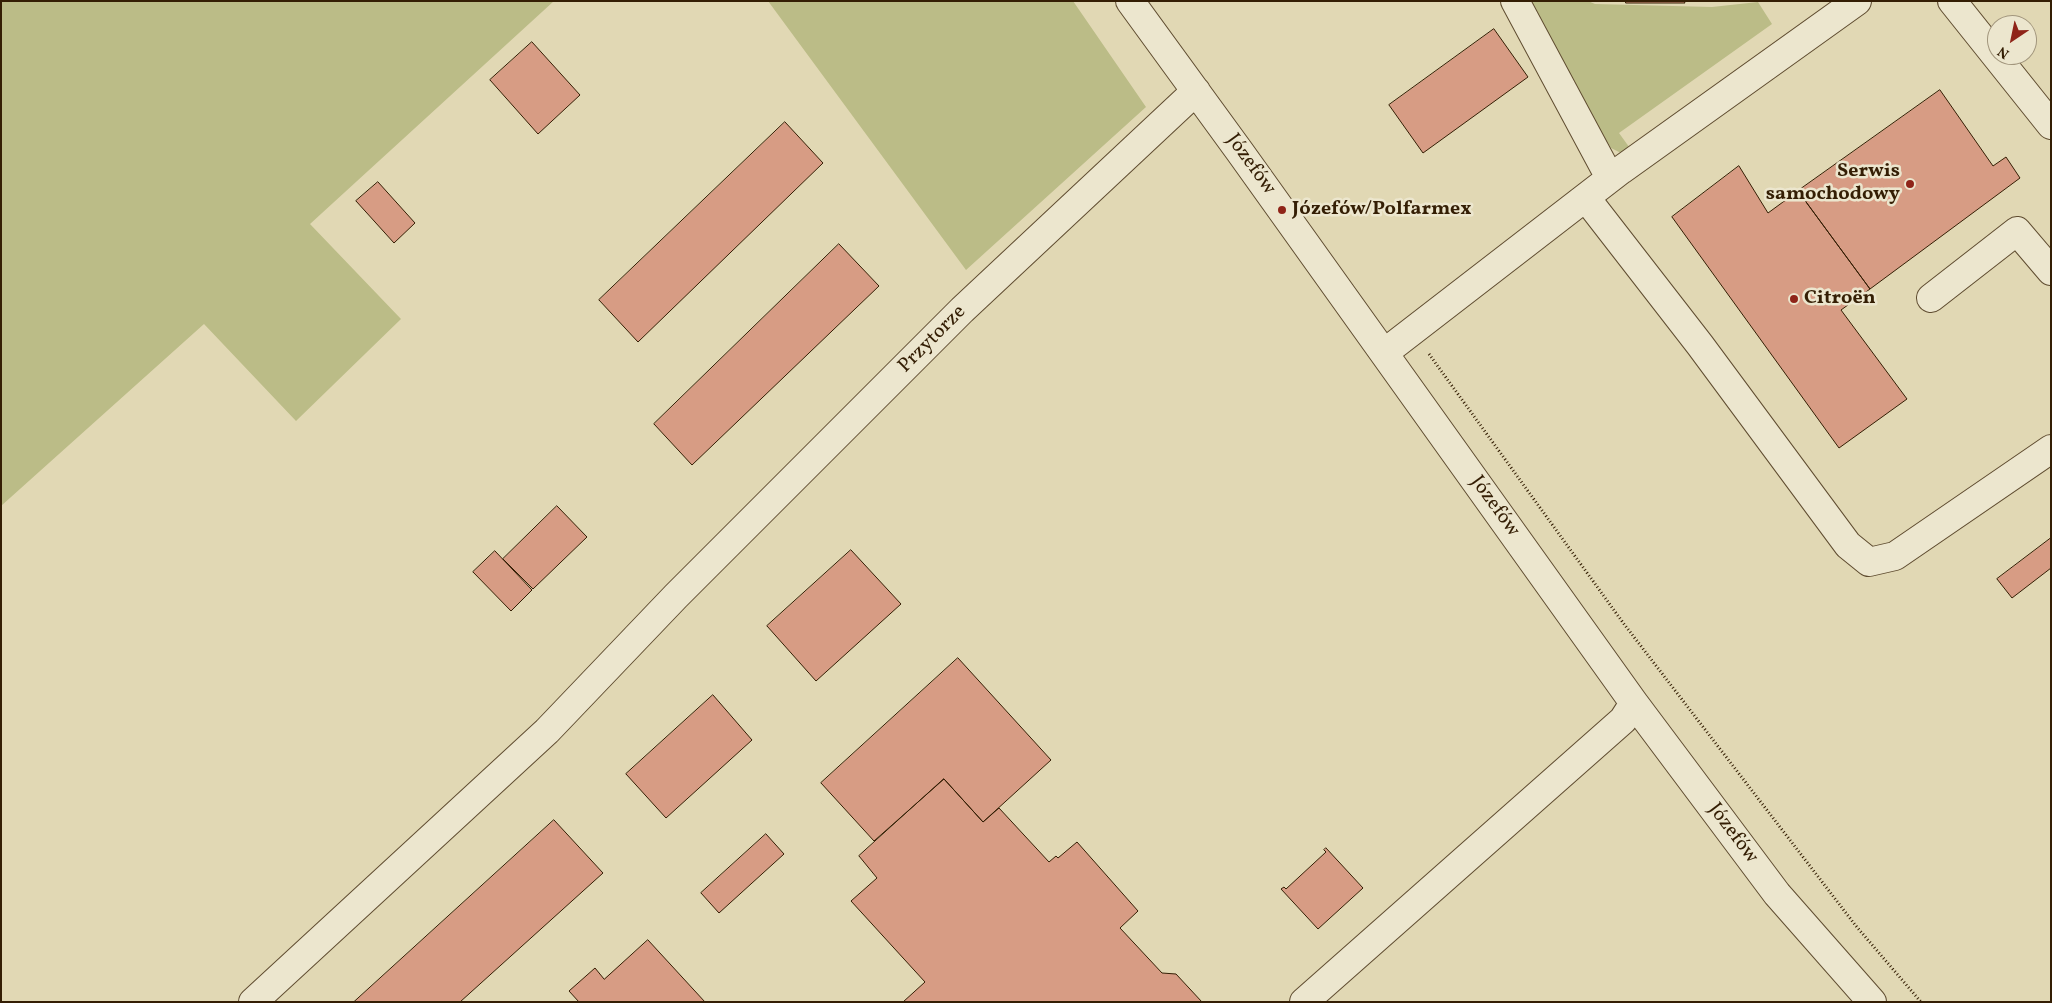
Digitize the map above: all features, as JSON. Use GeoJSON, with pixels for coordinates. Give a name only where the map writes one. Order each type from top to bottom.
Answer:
{"type":"FeatureCollection","features":[{"type":"Feature","properties":{"kind":"street","name":"Józefów"},"geometry":{"type":"LineString","coordinates":[[1130,1],[1634,703],[1777,894],[1872,1002]]}},
{"type":"Feature","properties":{"kind":"street"},"geometry":{"type":"LineString","coordinates":[[1515,1],[1610,178]]}},
{"type":"Feature","properties":{"kind":"street"},"geometry":{"type":"LineString","coordinates":[[1384,353],[1610,178],[1857,1]]}},
{"type":"Feature","properties":{"kind":"street"},"geometry":{"type":"LineString","coordinates":[[1952,1],[2051,125]]}},
{"type":"Feature","properties":{"kind":"street","name":"Przytorze"},"geometry":{"type":"LineString","coordinates":[[253,1002],[547,730],[676,596],[962,310],[1196,91]]}},
{"type":"Feature","properties":{"kind":"street"},"geometry":{"type":"LineString","coordinates":[[1586,198],[1700,345],[1848,545],[1869,562],[1895,556],[2051,448]]}},
{"type":"Feature","properties":{"kind":"street"},"geometry":{"type":"LineString","coordinates":[[1931,298],[2017,231],[2051,271]]}},
{"type":"Feature","properties":{"kind":"street"},"geometry":{"type":"LineString","coordinates":[[1304,1002],[1623,720],[1634,703]]}},
{"type":"Feature","properties":{"kind":"path"},"geometry":{"type":"LineString","coordinates":[[1412,332],[1630,632],[1856,926],[1921,1002]]}},
{"type":"Feature","properties":{"kind":"green space"},"geometry":{"type":"Polygon","coordinates":[[[1,1],[554,1],[310,224],[401,319],[296,421],[204,324],[1,506],[1,1]]]}},
{"type":"Feature","properties":{"kind":"green space"},"geometry":{"type":"Polygon","coordinates":[[[768,1],[1073,1],[1146,107],[966,270],[768,1]]]}},
{"type":"Feature","properties":{"kind":"green space"},"geometry":{"type":"Polygon","coordinates":[[[1531,1],[1588,1],[1595,4],[1712,7],[1758,2],[1772,24],[1619,133],[1632,151],[1621,153],[1611,148],[1588,110],[1531,1]]]}},
{"type":"Feature","properties":{"kind":"building"},"geometry":{"type":"Polygon","coordinates":[[[1626,1],[1684,1],[1685,3],[1626,3],[1626,1]]]}},
{"type":"Feature","properties":{"kind":"building"},"geometry":{"type":"Polygon","coordinates":[[[1494,29],[1528,77],[1423,153],[1389,105],[1494,29]]]}},
{"type":"Feature","properties":{"kind":"building"},"geometry":{"type":"Polygon","coordinates":[[[532,42],[580,95],[538,134],[490,80],[532,42]]]}},
{"type":"Feature","properties":{"kind":"building","name":"Serwis samochodowy"},"geometry":{"type":"Polygon","coordinates":[[[1940,90],[1993,166],[2006,157],[2020,178],[1870,289],[1798,191],[1940,90]]]}},
{"type":"Feature","properties":{"kind":"building"},"geometry":{"type":"Polygon","coordinates":[[[785,122],[823,163],[638,342],[599,300],[785,122]]]}},
{"type":"Feature","properties":{"kind":"building","name":"Citroën"},"geometry":{"type":"Polygon","coordinates":[[[1739,166],[1768,213],[1798,191],[1870,289],[1841,310],[1907,399],[1839,448],[1672,217],[1739,166]]]}},
{"type":"Feature","properties":{"kind":"building"},"geometry":{"type":"Polygon","coordinates":[[[378,182],[415,223],[394,243],[356,201],[378,182]]]}},
{"type":"Feature","properties":{"kind":"building"},"geometry":{"type":"Polygon","coordinates":[[[839,244],[879,286],[692,465],[654,424],[839,244]]]}},
{"type":"Feature","properties":{"kind":"building"},"geometry":{"type":"Polygon","coordinates":[[[557,506],[587,537],[533,589],[503,559],[557,506]]]}},
{"type":"Feature","properties":{"kind":"building"},"geometry":{"type":"Polygon","coordinates":[[[2051,538],[2051,568],[2012,598],[1997,579],[2051,538]]]}},
{"type":"Feature","properties":{"kind":"building"},"geometry":{"type":"Polygon","coordinates":[[[851,550],[901,604],[816,681],[767,626],[851,550]]]}},
{"type":"Feature","properties":{"kind":"building"},"geometry":{"type":"Polygon","coordinates":[[[495,551],[532,590],[511,611],[473,572],[495,551]]]}},
{"type":"Feature","properties":{"kind":"building"},"geometry":{"type":"Polygon","coordinates":[[[958,658],[1051,760],[983,822],[944,779],[874,841],[821,783],[958,658]]]}},
{"type":"Feature","properties":{"kind":"building"},"geometry":{"type":"Polygon","coordinates":[[[713,695],[752,740],[666,818],[626,774],[713,695]]]}},
{"type":"Feature","properties":{"kind":"building"},"geometry":{"type":"Polygon","coordinates":[[[944,779],[983,822],[999,808],[1049,862],[1056,856],[1058,858],[1077,842],[1138,911],[1120,928],[1162,973],[1176,974],[1202,1002],[903,1002],[925,982],[851,901],[877,878],[859,856],[944,779]]]}},
{"type":"Feature","properties":{"kind":"building"},"geometry":{"type":"Polygon","coordinates":[[[554,820],[603,873],[460,1002],[354,1002],[554,820]]]}},
{"type":"Feature","properties":{"kind":"building"},"geometry":{"type":"Polygon","coordinates":[[[766,834],[784,854],[719,913],[701,893],[766,834]]]}},
{"type":"Feature","properties":{"kind":"building"},"geometry":{"type":"Polygon","coordinates":[[[1326,848],[1363,888],[1318,929],[1281,889],[1284,887],[1286,889],[1326,852],[1324,850],[1326,848]]]}},
{"type":"Feature","properties":{"kind":"building"},"geometry":{"type":"Polygon","coordinates":[[[648,940],[705,1002],[579,1002],[569,991],[595,968],[604,979],[648,940]]]}},
{"type":"Feature","properties":{"kind":"place","name":"Serwis samochodowy"},"geometry":{"type":"Point","coordinates":[1910,184]}},
{"type":"Feature","properties":{"kind":"place","name":"Józefów/Polfarmex"},"geometry":{"type":"Point","coordinates":[1282,210]}},
{"type":"Feature","properties":{"kind":"place","name":"Citroën"},"geometry":{"type":"Point","coordinates":[1794,299]}}]}
